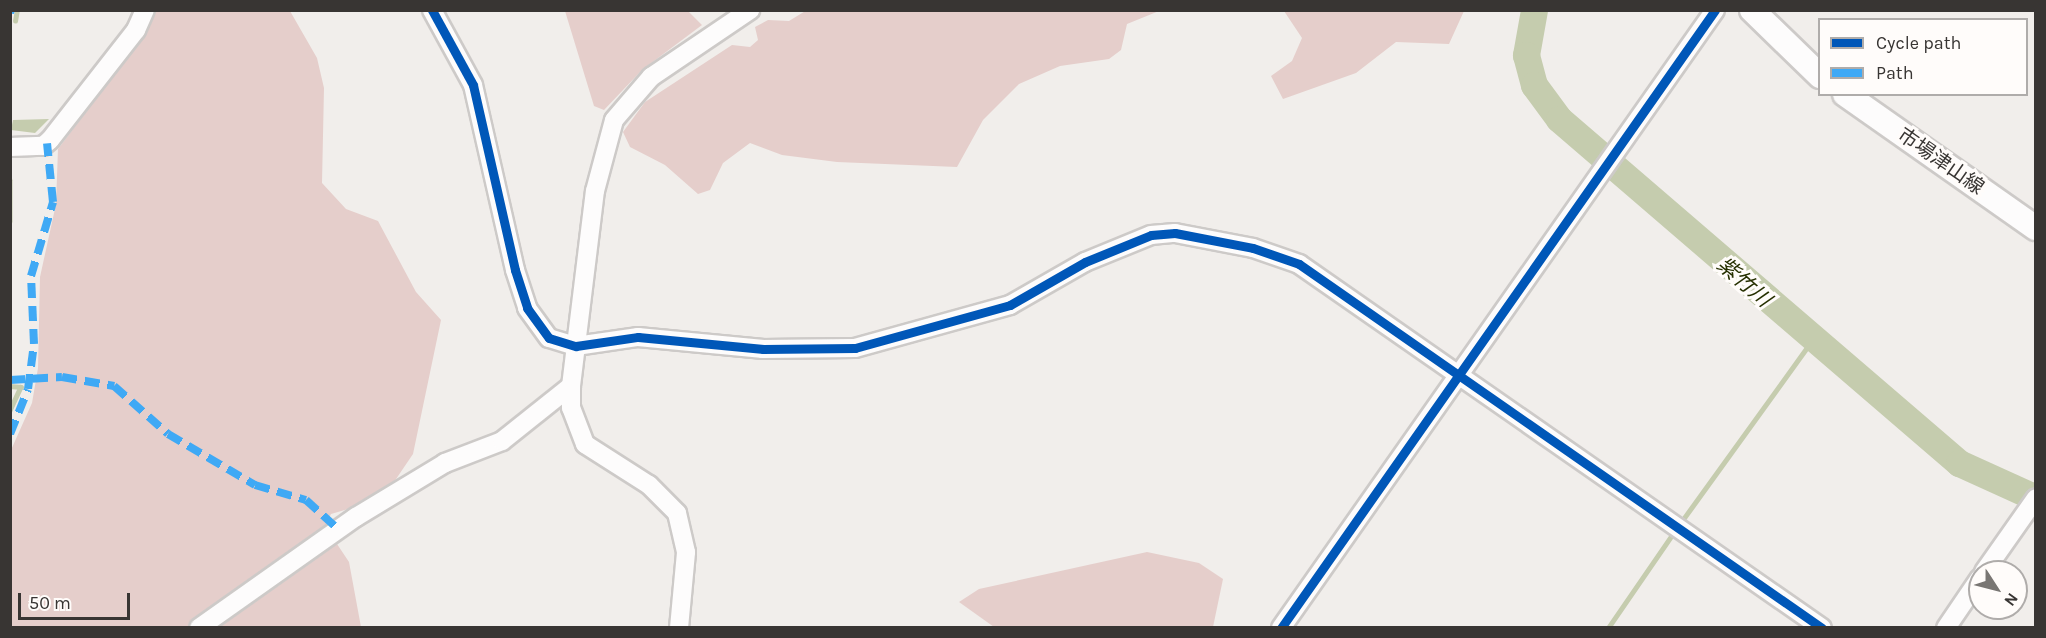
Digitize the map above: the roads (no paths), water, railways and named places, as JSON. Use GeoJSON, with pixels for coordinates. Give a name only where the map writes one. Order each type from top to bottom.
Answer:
{"type":"FeatureCollection","features":[{"type":"Feature","properties":{"kind":"main road"},"geometry":{"type":"LineString","coordinates":[[1752,10],[1818,74]]}},
{"type":"Feature","properties":{"kind":"main road","name":"市場津山線"},"geometry":{"type":"LineString","coordinates":[[1848,96],[2036,228]]}},
{"type":"Feature","properties":{"kind":"street"},"geometry":{"type":"LineString","coordinates":[[10,147],[43,146],[50,140],[136,30],[145,10]]}},
{"type":"Feature","properties":{"kind":"street"},"geometry":{"type":"LineString","coordinates":[[432,10],[473,85],[527,308],[549,338],[576,346],[638,337],[763,349],[855,348],[1010,305],[1129,241],[1175,233],[1253,248],[1299,264],[1822,627]]}},
{"type":"Feature","properties":{"kind":"street"},"geometry":{"type":"LineString","coordinates":[[679,627],[686,552],[677,513],[649,485],[585,444],[571,408],[571,386],[595,191],[614,120],[651,77],[750,10]]}},
{"type":"Feature","properties":{"kind":"street"},"geometry":{"type":"LineString","coordinates":[[1281,627],[1715,10]]}},
{"type":"Feature","properties":{"kind":"street"},"geometry":{"type":"LineString","coordinates":[[199,627],[376,505],[445,463],[502,441],[571,386]]}},
{"type":"Feature","properties":{"kind":"street"},"geometry":{"type":"LineString","coordinates":[[1992,560],[2034,501]]}},
{"type":"Feature","properties":{"kind":"street"},"geometry":{"type":"LineString","coordinates":[[1946,627],[1968,595]]}},
{"type":"Feature","properties":{"kind":"waterway"},"geometry":{"type":"LineString","coordinates":[[15,21],[17,10]]}},
{"type":"Feature","properties":{"kind":"waterway","name":"紫竹川"},"geometry":{"type":"LineString","coordinates":[[1534,10],[1526,55],[1534,85],[1559,119],[1959,463],[2036,498]]}},
{"type":"Feature","properties":{"kind":"waterway"},"geometry":{"type":"LineString","coordinates":[[10,180],[10,221]]}},
{"type":"Feature","properties":{"kind":"waterway"},"geometry":{"type":"LineString","coordinates":[[1684,518],[1810,343]]}},
{"type":"Feature","properties":{"kind":"waterway"},"geometry":{"type":"LineString","coordinates":[[10,386],[21,387],[10,411]]}},
{"type":"Feature","properties":{"kind":"waterway"},"geometry":{"type":"LineString","coordinates":[[1608,628],[1672,535]]}}]}
